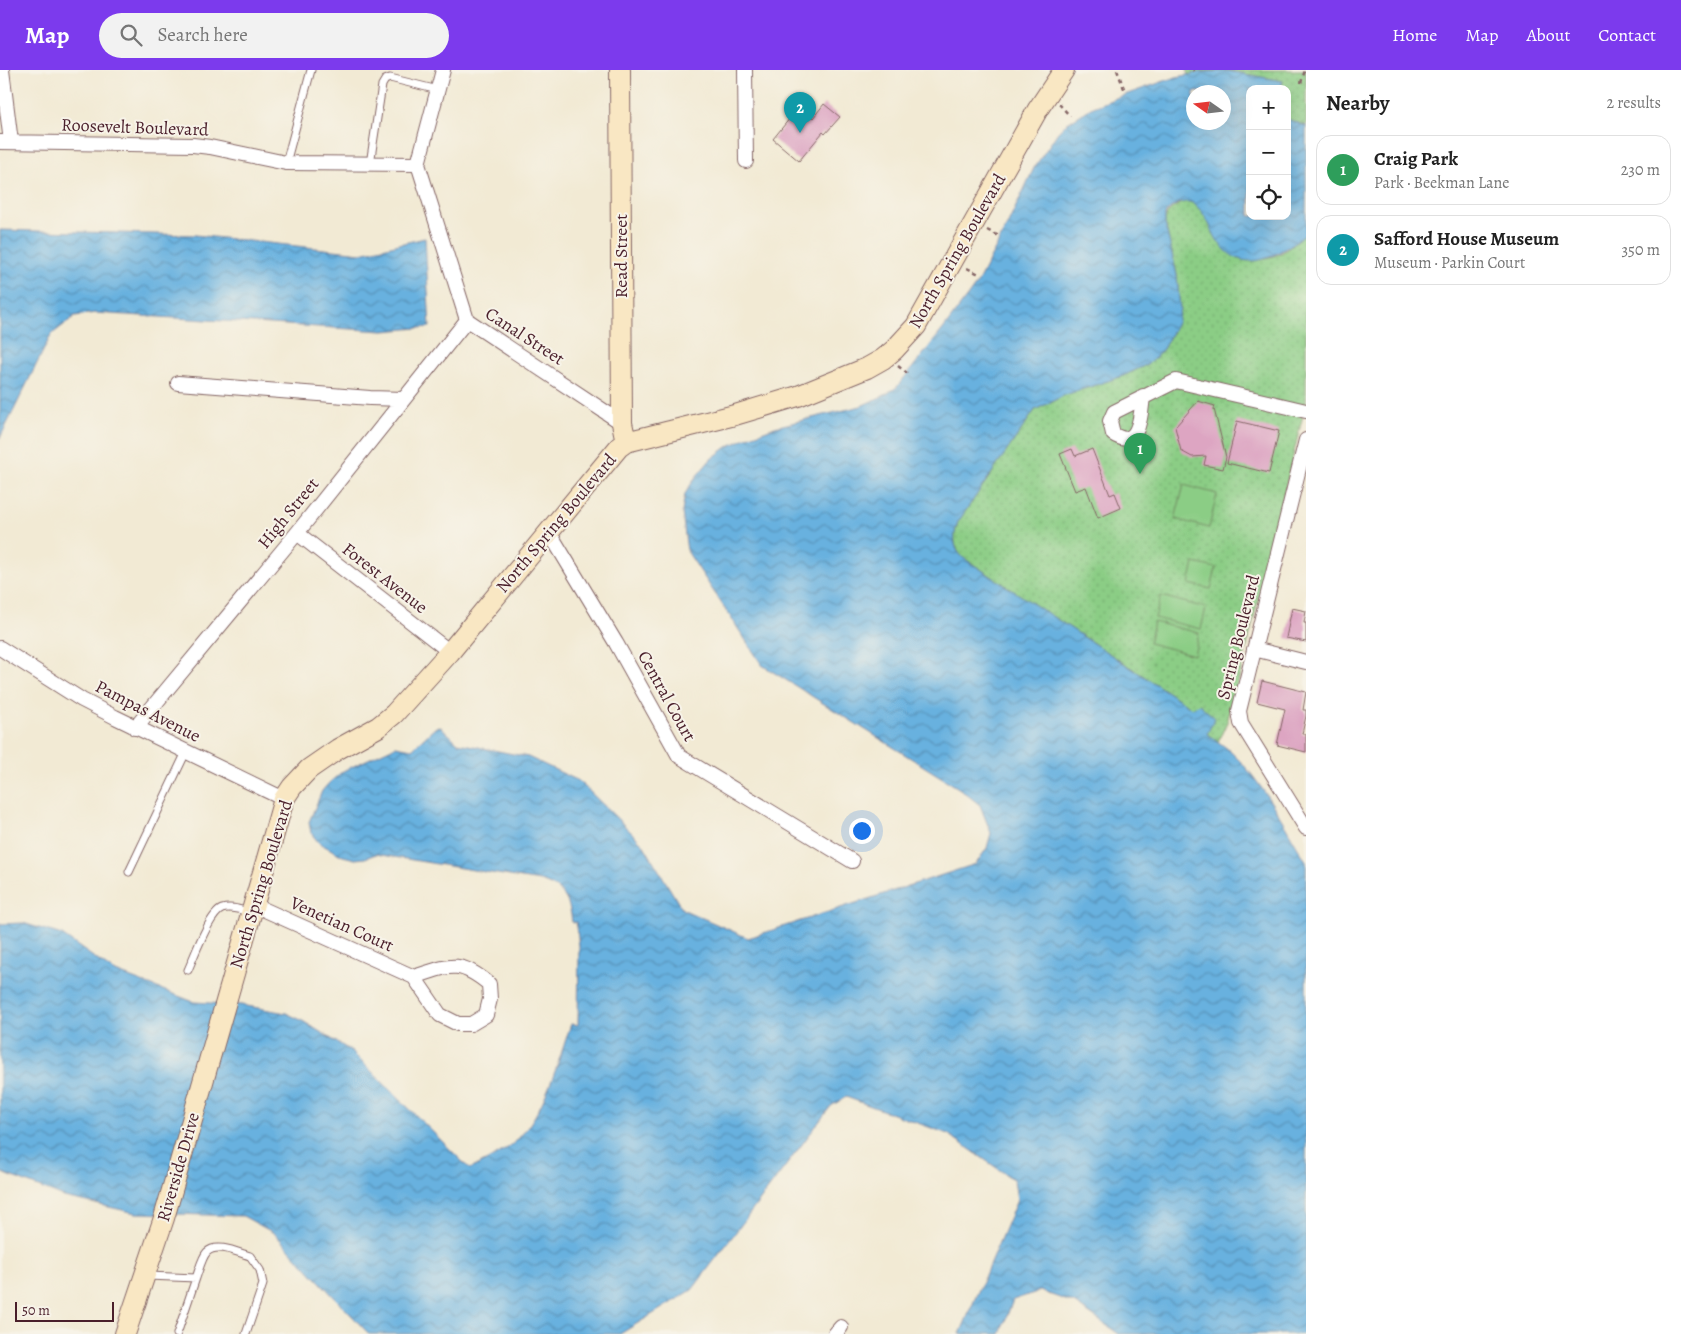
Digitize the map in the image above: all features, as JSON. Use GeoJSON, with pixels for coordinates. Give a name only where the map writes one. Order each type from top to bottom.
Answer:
{"type":"FeatureCollection","features":[{"type":"Feature","properties":{"kind":"street"},"geometry":{"type":"LineString","coordinates":[[2,70],[5,142]]}},
{"type":"Feature","properties":{"kind":"street"},"geometry":{"type":"LineString","coordinates":[[418,164],[443,70]]}},
{"type":"Feature","properties":{"kind":"street","name":"Read Street"},"geometry":{"type":"LineString","coordinates":[[620,70],[622,423],[626,442]]}},
{"type":"Feature","properties":{"kind":"street"},"geometry":{"type":"LineString","coordinates":[[745,70],[746,161]]}},
{"type":"Feature","properties":{"kind":"street","name":"North Spring Boulevard"},"geometry":{"type":"LineString","coordinates":[[226,1000],[284,799],[297,781],[309,769],[338,749],[378,727],[394,714],[450,652],[619,447],[626,442],[735,415],[798,396],[868,368],[894,350],[916,326],[1038,109],[1064,70]]}},
{"type":"Feature","properties":{"kind":"street","name":"Roosevelt Boulevard"},"geometry":{"type":"LineString","coordinates":[[5,142],[193,145],[286,162],[418,164]]}},
{"type":"Feature","properties":{"kind":"street","name":"Canal Street"},"geometry":{"type":"LineString","coordinates":[[418,164],[467,320],[622,423]]}},
{"type":"Feature","properties":{"kind":"street","name":"High Street"},"geometry":{"type":"LineString","coordinates":[[135,728],[297,533],[467,320]]}},
{"type":"Feature","properties":{"kind":"street"},"geometry":{"type":"LineString","coordinates":[[1143,396],[1176,380],[1306,411]]}},
{"type":"Feature","properties":{"kind":"street"},"geometry":{"type":"LineString","coordinates":[[178,383],[404,399]]}},
{"type":"Feature","properties":{"kind":"street","name":"Spring Boulevard"},"geometry":{"type":"LineString","coordinates":[[1306,440],[1302,477],[1254,649],[1239,711],[1241,722],[1306,828]]}},
{"type":"Feature","properties":{"kind":"street","name":"Central Court"},"geometry":{"type":"LineString","coordinates":[[549,532],[616,643],[679,756],[852,861]]}},
{"type":"Feature","properties":{"kind":"street","name":"Forest Avenue"},"geometry":{"type":"LineString","coordinates":[[297,533],[450,652]]}},
{"type":"Feature","properties":{"kind":"street","name":"Pampas Avenue"},"geometry":{"type":"LineString","coordinates":[[0,648],[82,700],[135,728],[284,799]]}},
{"type":"Feature","properties":{"kind":"street"},"geometry":{"type":"LineString","coordinates":[[1254,649],[1306,662]]}},
{"type":"Feature","properties":{"kind":"street","name":"Venetian Court"},"geometry":{"type":"LineString","coordinates":[[253,909],[414,977]]}},
{"type":"Feature","properties":{"kind":"street"},"geometry":{"type":"LineString","coordinates":[[457,966],[474,971],[489,984],[490,999],[486,1016],[471,1024],[458,1024],[440,1015],[414,977],[457,966]]}},
{"type":"Feature","properties":{"kind":"street","name":"Riverside Drive"},"geometry":{"type":"LineString","coordinates":[[126,1334],[164,1218],[226,1000]]}},
{"type":"Feature","properties":{"kind":"lane"},"geometry":{"type":"LineString","coordinates":[[286,162],[312,70]]}},
{"type":"Feature","properties":{"kind":"lane"},"geometry":{"type":"LineString","coordinates":[[370,164],[382,85],[385,80],[390,78],[438,90]]}},
{"type":"Feature","properties":{"kind":"lane"},"geometry":{"type":"LineString","coordinates":[[130,872],[186,752]]}},
{"type":"Feature","properties":{"kind":"lane"},"geometry":{"type":"LineString","coordinates":[[188,970],[212,917],[221,909],[253,909]]}},
{"type":"Feature","properties":{"kind":"lane"},"geometry":{"type":"LineString","coordinates":[[177,1334],[207,1252],[213,1249],[224,1249],[250,1256],[260,1270],[263,1284],[246,1334]]}},
{"type":"Feature","properties":{"kind":"lane"},"geometry":{"type":"LineString","coordinates":[[145,1276],[196,1278]]}},
{"type":"Feature","properties":{"kind":"path"},"geometry":{"type":"LineString","coordinates":[[1117,70],[1125,91]]}},
{"type":"Feature","properties":{"kind":"path"},"geometry":{"type":"LineString","coordinates":[[1301,83],[1305,70]]}},
{"type":"Feature","properties":{"kind":"path"},"geometry":{"type":"LineString","coordinates":[[1054,98],[1070,116]]}},
{"type":"Feature","properties":{"kind":"green space"},"geometry":{"type":"Polygon","coordinates":[[[1187,70],[1306,70],[1306,126],[1291,120],[1291,85],[1282,85],[1283,81],[1228,71],[1188,75],[1187,70]]]}},
{"type":"Feature","properties":{"kind":"green space"},"geometry":{"type":"Polygon","coordinates":[[[1185,201],[1191,202],[1200,208],[1219,243],[1226,250],[1242,258],[1260,260],[1269,258],[1290,247],[1306,233],[1306,403],[1237,687],[1227,722],[1218,742],[1207,734],[1200,704],[1192,708],[965,559],[958,551],[955,542],[958,522],[1035,410],[1065,395],[1123,376],[1142,367],[1153,360],[1163,349],[1177,323],[1180,309],[1177,275],[1165,219],[1171,209],[1185,201]]]}},
{"type":"Feature","properties":{"kind":"green space"},"geometry":{"type":"Polygon","coordinates":[[[1184,485],[1217,494],[1209,528],[1175,519],[1184,485]]]}},
{"type":"Feature","properties":{"kind":"green space"},"geometry":{"type":"Polygon","coordinates":[[[1194,563],[1216,568],[1211,589],[1189,584],[1194,563]]]}},
{"type":"Feature","properties":{"kind":"green space"},"geometry":{"type":"Polygon","coordinates":[[[1161,596],[1206,608],[1201,629],[1155,618],[1161,596]]]}},
{"type":"Feature","properties":{"kind":"green space"},"geometry":{"type":"Polygon","coordinates":[[[1154,622],[1199,633],[1194,655],[1149,643],[1154,622]]]}},
{"type":"Feature","properties":{"kind":"water"},"geometry":{"type":"Polygon","coordinates":[[[1228,71],[1283,81],[1282,85],[1246,85],[1246,220],[1291,220],[1291,120],[1306,126],[1306,233],[1273,256],[1249,261],[1238,259],[1227,252],[1217,240],[1202,212],[1191,202],[1183,202],[1170,209],[1165,215],[1165,223],[1177,275],[1180,309],[1177,323],[1163,349],[1153,360],[1142,367],[1123,376],[1065,395],[1035,410],[958,522],[955,542],[958,551],[965,559],[1192,708],[1199,704],[1215,718],[1207,734],[1229,750],[1252,775],[1271,802],[1306,861],[1306,1334],[1119,1334],[1074,1303],[1040,1291],[1013,1300],[1000,1334],[960,1334],[1017,1200],[1014,1180],[948,1134],[846,1097],[831,1106],[692,1290],[620,1334],[369,1334],[274,1233],[243,1216],[136,1213],[64,1197],[0,1172],[0,924],[23,923],[62,935],[113,971],[194,1002],[241,1005],[286,1013],[301,1020],[351,1051],[470,1169],[500,1153],[516,1141],[535,1116],[543,1101],[556,1070],[571,1024],[578,1025],[579,946],[576,922],[572,923],[569,907],[564,896],[554,887],[540,881],[376,854],[355,859],[343,856],[319,843],[311,833],[309,822],[322,791],[343,771],[396,746],[412,749],[436,727],[440,726],[458,743],[528,757],[579,781],[643,844],[682,909],[748,938],[976,864],[987,848],[991,833],[980,805],[960,789],[762,665],[687,551],[682,512],[685,494],[695,478],[711,459],[727,447],[775,427],[861,406],[897,387],[978,282],[1034,168],[1058,132],[1066,124],[1091,108],[1176,77],[1202,72],[1228,71]]]}},
{"type":"Feature","properties":{"kind":"water"},"geometry":{"type":"Polygon","coordinates":[[[0,230],[195,235],[361,253],[425,238],[430,327],[383,331],[95,313],[75,316],[51,335],[0,438],[0,230]]]}},
{"type":"Feature","properties":{"kind":"building"},"geometry":{"type":"Polygon","coordinates":[[[824,104],[840,117],[825,134],[823,132],[799,161],[773,139],[799,107],[813,118],[824,104]]]}},
{"type":"Feature","properties":{"kind":"building"},"geometry":{"type":"Polygon","coordinates":[[[1198,401],[1215,406],[1214,409],[1226,457],[1223,469],[1204,465],[1206,456],[1192,457],[1181,451],[1175,427],[1198,401]]]}},
{"type":"Feature","properties":{"kind":"building"},"geometry":{"type":"Polygon","coordinates":[[[1237,421],[1279,431],[1269,473],[1227,463],[1237,421]]]}},
{"type":"Feature","properties":{"kind":"building"},"geometry":{"type":"Polygon","coordinates":[[[1072,449],[1075,456],[1092,449],[1110,495],[1115,493],[1121,508],[1098,518],[1086,487],[1075,491],[1060,454],[1072,449]]]}},
{"type":"Feature","properties":{"kind":"building"},"geometry":{"type":"Polygon","coordinates":[[[1292,608],[1306,611],[1304,623],[1306,623],[1306,642],[1286,638],[1292,608]]]}},
{"type":"Feature","properties":{"kind":"building"},"geometry":{"type":"Polygon","coordinates":[[[1262,681],[1306,692],[1303,710],[1306,710],[1306,716],[1302,734],[1306,734],[1306,752],[1277,745],[1285,709],[1257,702],[1262,681]]]}},
{"type":"Feature","properties":{"kind":"place","name":"Safford House Museum"},"geometry":{"type":"Point","coordinates":[800,133]}},
{"type":"Feature","properties":{"kind":"place","name":"Craig Park"},"geometry":{"type":"Point","coordinates":[1140,474]}}]}
